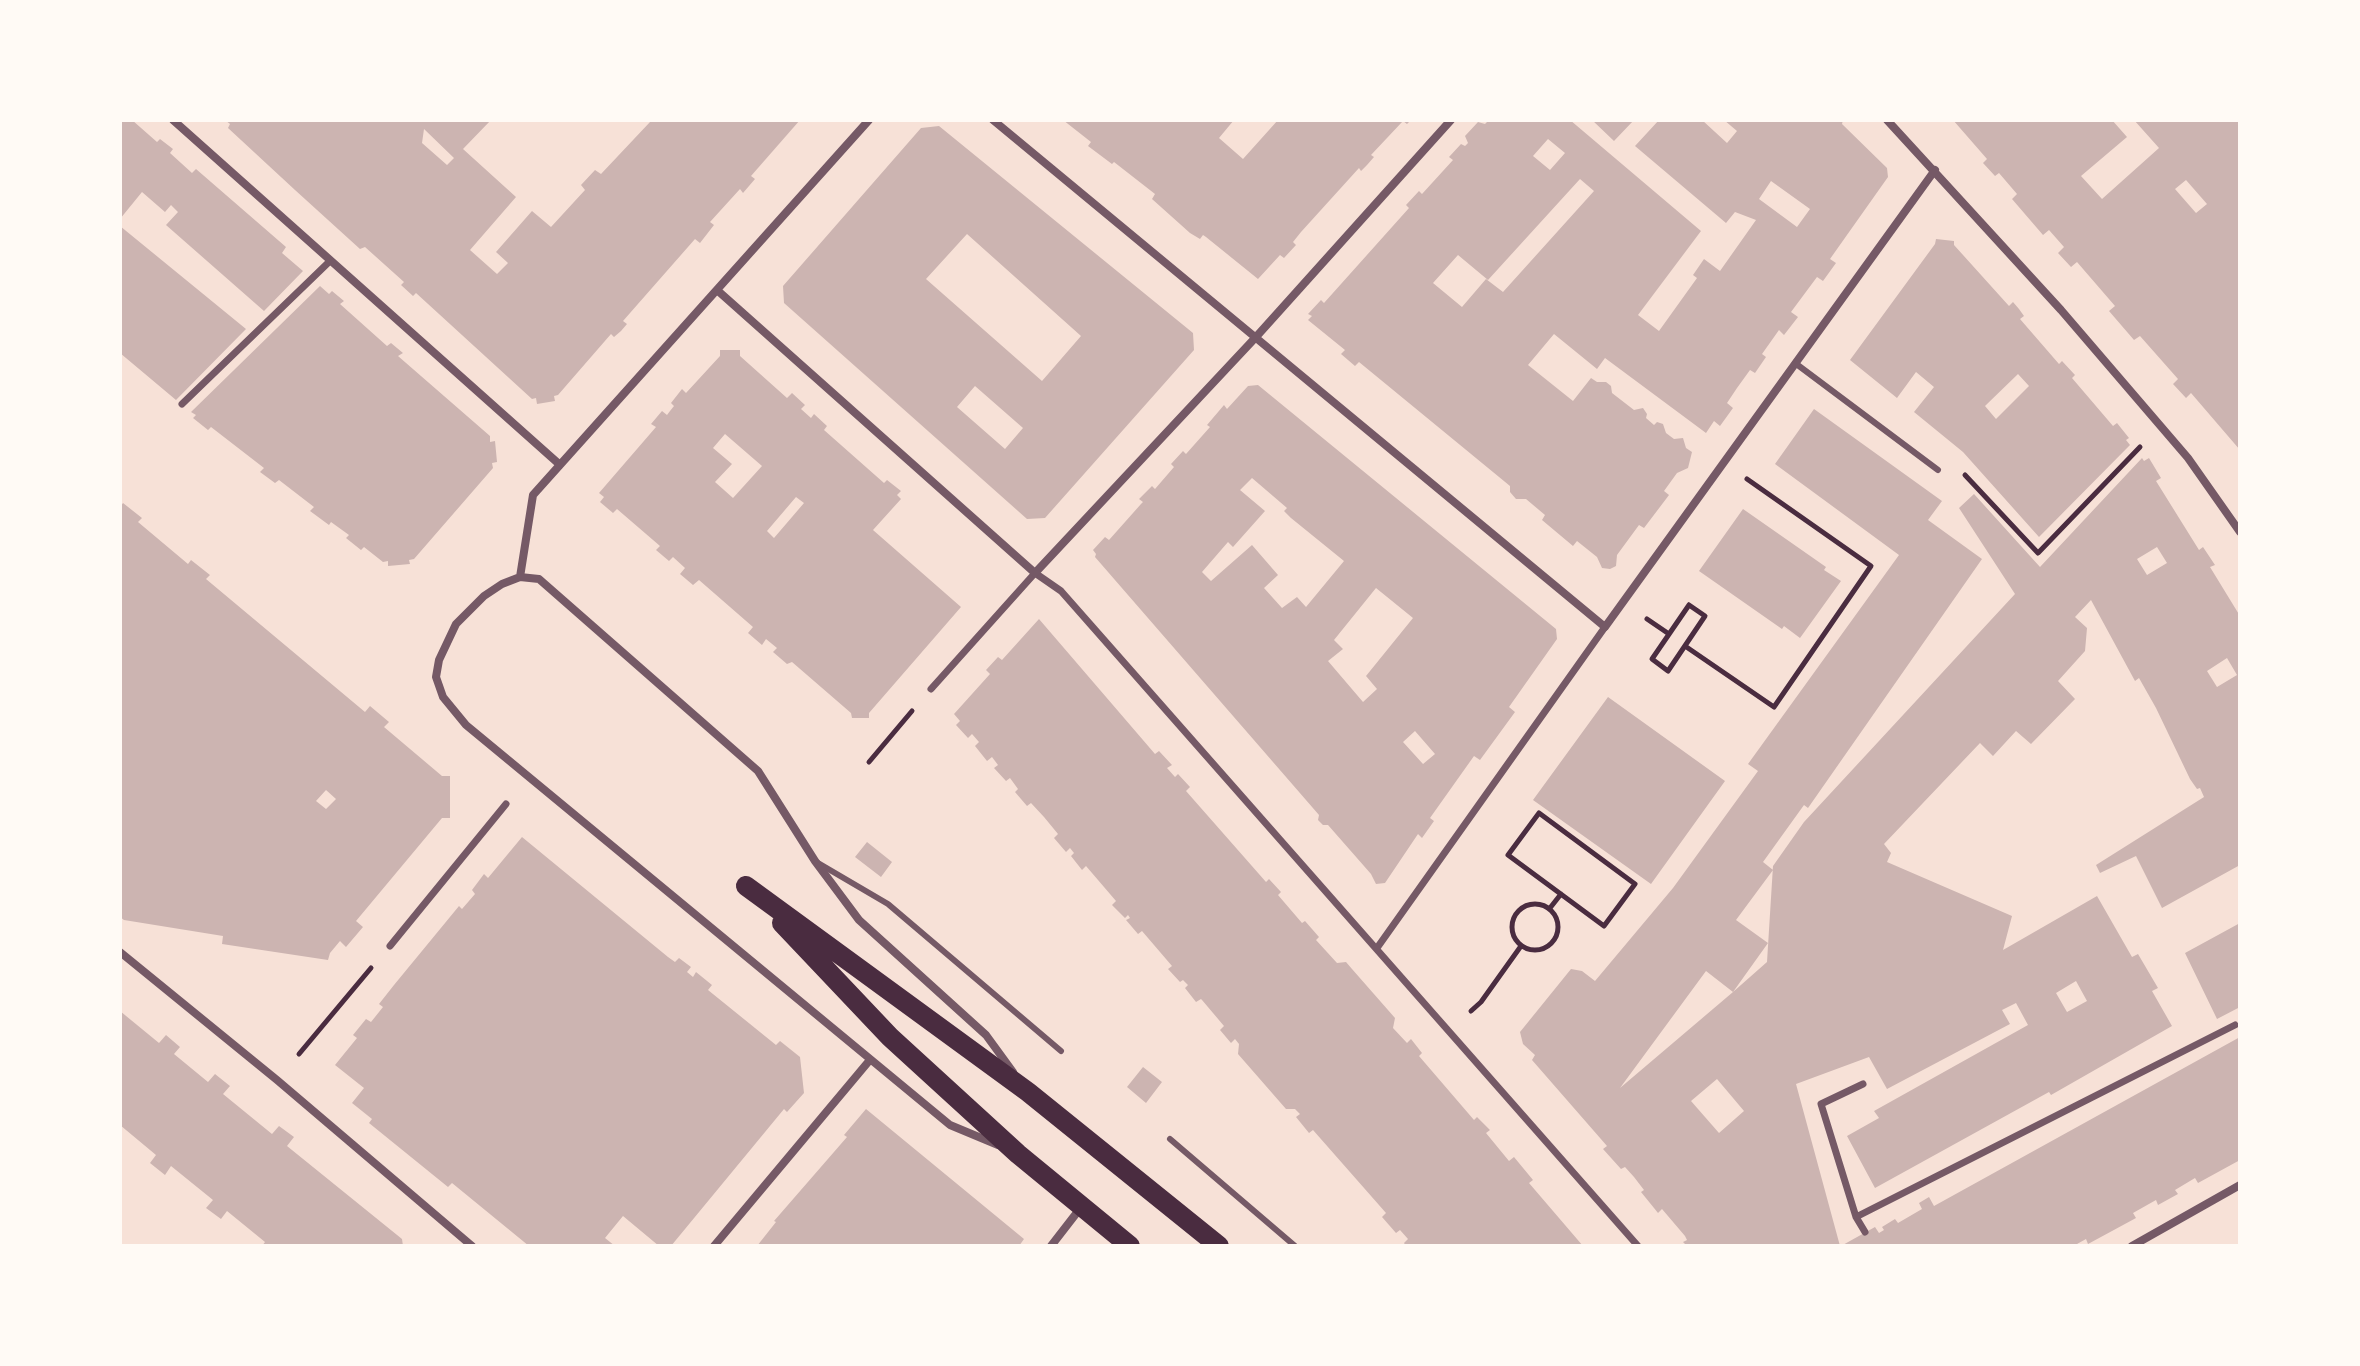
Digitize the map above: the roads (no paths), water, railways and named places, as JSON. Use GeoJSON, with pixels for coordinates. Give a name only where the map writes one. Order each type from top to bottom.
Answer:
{"type":"FeatureCollection","features":[{"type":"Feature","properties":{"kind":"main road"},"geometry":{"type":"LineString","coordinates":[[1130,1246],[1018,1154],[890,1037],[746,886],[1028,1092],[1219,1246]]}},
{"type":"Feature","properties":{"kind":"street"},"geometry":{"type":"LineString","coordinates":[[173,120],[559,464]]}},
{"type":"Feature","properties":{"kind":"street"},"geometry":{"type":"LineString","coordinates":[[520,577],[533,495],[869,120]]}},
{"type":"Feature","properties":{"kind":"street"},"geometry":{"type":"LineString","coordinates":[[993,120],[1605,627]]}},
{"type":"Feature","properties":{"kind":"street"},"geometry":{"type":"LineString","coordinates":[[931,689],[1256,337],[1451,120]]}},
{"type":"Feature","properties":{"kind":"street"},"geometry":{"type":"LineString","coordinates":[[1887,120],[2061,310],[2188,458],[2240,532]]}},
{"type":"Feature","properties":{"kind":"street"},"geometry":{"type":"LineString","coordinates":[[1377,948],[1935,170]]}},
{"type":"Feature","properties":{"kind":"street"},"geometry":{"type":"LineString","coordinates":[[182,404],[330,261]]}},
{"type":"Feature","properties":{"kind":"street"},"geometry":{"type":"LineString","coordinates":[[717,290],[1035,573],[1061,591],[1638,1246]]}},
{"type":"Feature","properties":{"kind":"street"},"geometry":{"type":"LineString","coordinates":[[1018,1154],[950,1125],[466,725],[443,697],[436,677],[439,660],[456,624],[484,596],[502,584],[520,577],[539,579],[758,771],[815,861],[859,920],[986,1035],[1028,1092]]}},
{"type":"Feature","properties":{"kind":"street"},"geometry":{"type":"LineString","coordinates":[[390,946],[506,804]]}},
{"type":"Feature","properties":{"kind":"street"},"geometry":{"type":"LineString","coordinates":[[120,952],[277,1080],[472,1246]]}},
{"type":"Feature","properties":{"kind":"street"},"geometry":{"type":"LineString","coordinates":[[1856,1217],[2235,1025]]}},
{"type":"Feature","properties":{"kind":"street"},"geometry":{"type":"LineString","coordinates":[[714,1246],[869,1061]]}},
{"type":"Feature","properties":{"kind":"street"},"geometry":{"type":"LineString","coordinates":[[1863,1084],[1821,1104],[1856,1217],[1865,1232]]}},
{"type":"Feature","properties":{"kind":"street"},"geometry":{"type":"LineString","coordinates":[[2132,1246],[2240,1185]]}},
{"type":"Feature","properties":{"kind":"street"},"geometry":{"type":"LineString","coordinates":[[1051,1246],[1082,1206]]}},
{"type":"Feature","properties":{"kind":"lane"},"geometry":{"type":"LineString","coordinates":[[1795,363],[1938,470]]}},
{"type":"Feature","properties":{"kind":"lane"},"geometry":{"type":"LineString","coordinates":[[815,861],[888,904],[1061,1051]]}},
{"type":"Feature","properties":{"kind":"lane"},"geometry":{"type":"LineString","coordinates":[[1170,1139],[1295,1246]]}}]}
